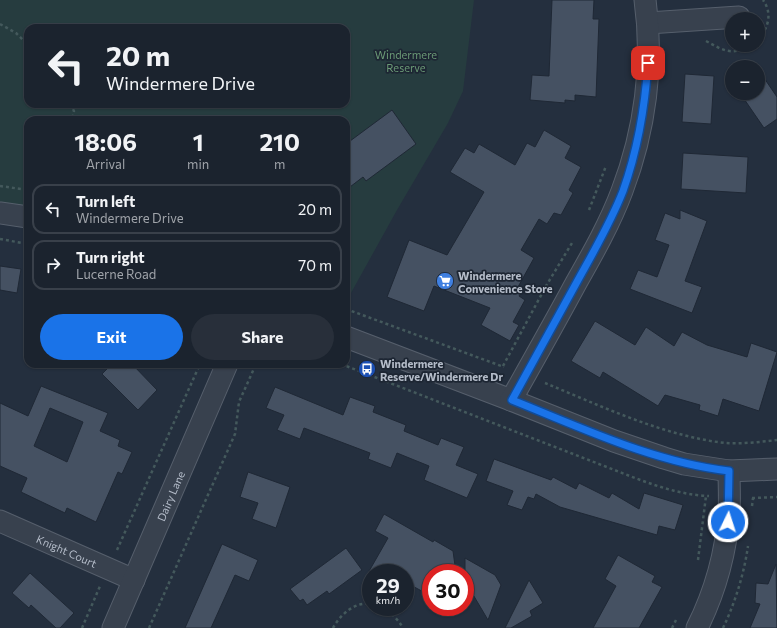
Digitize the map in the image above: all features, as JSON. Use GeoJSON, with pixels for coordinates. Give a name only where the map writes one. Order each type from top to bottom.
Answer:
{"type":"FeatureCollection","features":[{"type":"Feature","properties":{"kind":"street"},"geometry":{"type":"LineString","coordinates":[[512,400],[601,238],[622,192],[636,147],[646,96],[648,23],[645,0]]}},
{"type":"Feature","properties":{"kind":"street"},"geometry":{"type":"LineString","coordinates":[[648,23],[725,18]]}},
{"type":"Feature","properties":{"kind":"street"},"geometry":{"type":"LineString","coordinates":[[0,213],[24,216]]}},
{"type":"Feature","properties":{"kind":"street"},"geometry":{"type":"LineString","coordinates":[[350,339],[512,400],[614,441],[684,464],[729,471],[777,469]]}},
{"type":"Feature","properties":{"kind":"street","name":"Dairy Lane"},"geometry":{"type":"LineString","coordinates":[[112,628],[226,368]]}},
{"type":"Feature","properties":{"kind":"street"},"geometry":{"type":"LineString","coordinates":[[698,628],[714,589],[723,553],[729,512],[729,471]]}},
{"type":"Feature","properties":{"kind":"street","name":"Knight Court"},"geometry":{"type":"LineString","coordinates":[[0,521],[134,580]]}},
{"type":"Feature","properties":{"kind":"path"},"geometry":{"type":"LineString","coordinates":[[763,0],[769,16],[765,30]]}},
{"type":"Feature","properties":{"kind":"path"},"geometry":{"type":"LineString","coordinates":[[0,24],[16,33],[24,41]]}},
{"type":"Feature","properties":{"kind":"path"},"geometry":{"type":"LineString","coordinates":[[704,40],[725,50]]}},
{"type":"Feature","properties":{"kind":"path"},"geometry":{"type":"LineString","coordinates":[[587,216],[609,160]]}},
{"type":"Feature","properties":{"kind":"path"},"geometry":{"type":"LineString","coordinates":[[0,186],[24,189]]}},
{"type":"Feature","properties":{"kind":"path"},"geometry":{"type":"LineString","coordinates":[[0,240],[24,243]]}},
{"type":"Feature","properties":{"kind":"path"},"geometry":{"type":"LineString","coordinates":[[503,366],[546,286],[573,242]]}},
{"type":"Feature","properties":{"kind":"path"},"geometry":{"type":"LineString","coordinates":[[350,310],[508,368]]}},
{"type":"Feature","properties":{"kind":"path"},"geometry":{"type":"LineString","coordinates":[[350,367],[663,488],[714,497]]}},
{"type":"Feature","properties":{"kind":"path"},"geometry":{"type":"LineString","coordinates":[[115,554],[198,368]]}},
{"type":"Feature","properties":{"kind":"path"},"geometry":{"type":"LineString","coordinates":[[150,628],[235,434],[239,402],[254,368]]}},
{"type":"Feature","properties":{"kind":"path"},"geometry":{"type":"LineString","coordinates":[[541,381],[598,405],[667,431],[726,443],[777,440]]}},
{"type":"Feature","properties":{"kind":"path"},"geometry":{"type":"LineString","coordinates":[[696,567],[700,548],[706,496]]}},
{"type":"Feature","properties":{"kind":"path"},"geometry":{"type":"LineString","coordinates":[[746,499],[777,497]]}},
{"type":"Feature","properties":{"kind":"path"},"geometry":{"type":"LineString","coordinates":[[82,628],[101,584]]}},
{"type":"Feature","properties":{"kind":"path"},"geometry":{"type":"LineString","coordinates":[[333,628],[338,618],[346,611],[362,605]]}},
{"type":"Feature","properties":{"kind":"path"},"geometry":{"type":"LineString","coordinates":[[672,628],[678,615]]}},
{"type":"Feature","properties":{"kind":"path"},"geometry":{"type":"LineString","coordinates":[[394,616],[401,623],[403,628]]}},
{"type":"Feature","properties":{"kind":"green space","name":"Windermere Reserve"},"geometry":{"type":"Polygon","coordinates":[[[0,0],[474,0],[463,91],[448,123],[350,295],[350,116],[24,116],[24,216],[0,213],[0,0]]]}},
{"type":"Feature","properties":{"kind":"building"},"geometry":{"type":"Polygon","coordinates":[[[552,0],[594,0],[593,19],[599,19],[596,97],[575,95],[575,101],[565,100],[565,103],[530,100],[532,75],[549,76],[552,0]]]}},
{"type":"Feature","properties":{"kind":"building"},"geometry":{"type":"Polygon","coordinates":[[[685,74],[714,76],[711,124],[682,122],[685,74]]]}},
{"type":"Feature","properties":{"kind":"building"},"geometry":{"type":"Polygon","coordinates":[[[765,79],[777,97],[777,119],[764,128],[745,100],[765,100],[765,79]]]}},
{"type":"Feature","properties":{"kind":"building"},"geometry":{"type":"Polygon","coordinates":[[[392,110],[416,144],[366,181],[363,177],[350,187],[350,141],[392,110]]]}},
{"type":"Feature","properties":{"kind":"building"},"geometry":{"type":"Polygon","coordinates":[[[544,130],[571,146],[565,158],[581,167],[569,190],[573,193],[561,215],[554,213],[547,224],[539,219],[521,250],[534,258],[518,287],[523,290],[519,296],[525,300],[513,322],[519,325],[510,341],[481,325],[490,308],[434,286],[424,311],[387,297],[409,240],[447,255],[484,192],[450,172],[465,148],[474,153],[479,144],[515,165],[527,143],[535,147],[544,130]]]}},
{"type":"Feature","properties":{"kind":"building"},"geometry":{"type":"Polygon","coordinates":[[[683,153],[748,157],[746,193],[681,189],[683,153]]]}},
{"type":"Feature","properties":{"kind":"building"},"geometry":{"type":"Polygon","coordinates":[[[680,210],[707,221],[685,281],[702,287],[692,313],[630,289],[638,270],[657,277],[669,245],[655,240],[665,213],[680,219],[680,210]]]}},
{"type":"Feature","properties":{"kind":"building"},"geometry":{"type":"Polygon","coordinates":[[[0,266],[21,269],[17,293],[0,290],[0,266]]]}},
{"type":"Feature","properties":{"kind":"building"},"geometry":{"type":"Polygon","coordinates":[[[595,321],[635,345],[646,327],[674,346],[682,332],[707,345],[747,357],[751,343],[777,352],[759,411],[723,399],[718,416],[699,410],[700,405],[665,395],[658,406],[603,372],[600,378],[571,361],[595,321]]]}},
{"type":"Feature","properties":{"kind":"building"},"geometry":{"type":"Polygon","coordinates":[[[108,368],[136,368],[157,390],[138,410],[102,374],[108,368]]]}},
{"type":"Feature","properties":{"kind":"building"},"geometry":{"type":"Polygon","coordinates":[[[41,386],[108,413],[100,431],[120,440],[118,446],[132,452],[122,474],[118,472],[96,522],[67,508],[65,513],[21,492],[27,478],[0,466],[0,403],[28,416],[41,386]],[[50,408],[34,446],[67,462],[83,422],[50,408]]]}},
{"type":"Feature","properties":{"kind":"building"},"geometry":{"type":"Polygon","coordinates":[[[275,387],[343,415],[350,397],[375,406],[373,412],[406,425],[404,431],[438,445],[441,438],[464,447],[456,465],[478,474],[467,498],[424,480],[429,466],[397,453],[391,468],[368,459],[370,453],[304,428],[300,439],[277,430],[284,415],[266,408],[275,387]]]}},
{"type":"Feature","properties":{"kind":"building"},"geometry":{"type":"Polygon","coordinates":[[[494,459],[551,480],[553,477],[576,489],[579,483],[609,498],[612,493],[639,509],[644,493],[683,505],[675,530],[659,526],[657,535],[560,507],[536,494],[534,499],[528,497],[522,510],[507,505],[513,491],[486,481],[494,459]]]}},
{"type":"Feature","properties":{"kind":"building"},"geometry":{"type":"Polygon","coordinates":[[[248,472],[290,487],[276,528],[252,519],[258,503],[240,497],[248,472]]]}},
{"type":"Feature","properties":{"kind":"building"},"geometry":{"type":"Polygon","coordinates":[[[384,514],[433,542],[434,540],[453,551],[455,564],[422,564],[422,591],[414,587],[414,564],[373,564],[388,538],[375,531],[384,514]]]}},
{"type":"Feature","properties":{"kind":"building"},"geometry":{"type":"Polygon","coordinates":[[[222,544],[258,560],[249,581],[235,575],[211,628],[185,628],[222,544]]]}},
{"type":"Feature","properties":{"kind":"building"},"geometry":{"type":"Polygon","coordinates":[[[346,548],[362,570],[329,594],[327,591],[307,605],[303,599],[300,601],[290,589],[346,548]]]}},
{"type":"Feature","properties":{"kind":"building"},"geometry":{"type":"Polygon","coordinates":[[[618,555],[655,576],[652,582],[662,587],[639,628],[593,628],[616,586],[605,579],[618,555]]]}},
{"type":"Feature","properties":{"kind":"building"},"geometry":{"type":"Polygon","coordinates":[[[465,558],[495,575],[501,585],[488,620],[474,596],[474,564],[465,564],[465,558]]]}},
{"type":"Feature","properties":{"kind":"building"},"geometry":{"type":"Polygon","coordinates":[[[776,564],[777,628],[750,628],[760,604],[755,603],[756,583],[768,584],[776,564]]]}},
{"type":"Feature","properties":{"kind":"building"},"geometry":{"type":"Polygon","coordinates":[[[30,573],[74,613],[60,628],[56,628],[31,605],[29,608],[12,593],[30,573]]]}},
{"type":"Feature","properties":{"kind":"building"},"geometry":{"type":"Polygon","coordinates":[[[529,580],[543,603],[530,611],[532,616],[511,628],[505,628],[529,580]]]}},
{"type":"Feature","properties":{"kind":"place","name":"Windermere Convenience Store"},"geometry":{"type":"Point","coordinates":[445,281]}},
{"type":"Feature","properties":{"kind":"place","name":"Windermere Reserve/Windermere Dr"},"geometry":{"type":"Point","coordinates":[367,369]}},
{"type":"Feature","properties":{"kind":"route"},"geometry":{"type":"LineString","coordinates":[[648,63],[646,96],[642,122],[630,170],[622,192],[601,238],[512,400],[642,451],[684,464],[707,469],[729,471],[728,522]]}}]}
